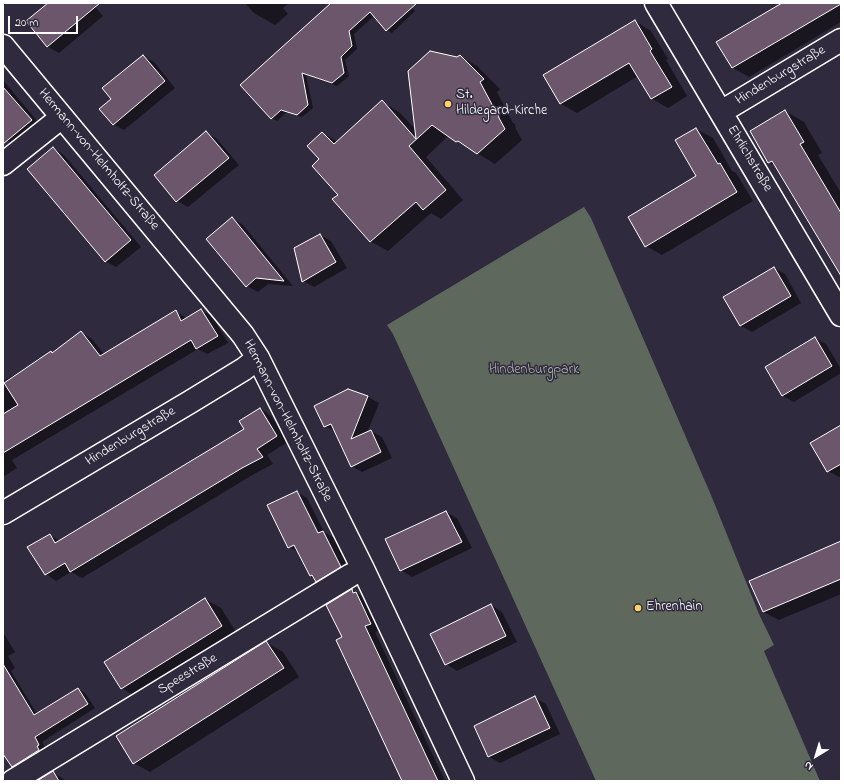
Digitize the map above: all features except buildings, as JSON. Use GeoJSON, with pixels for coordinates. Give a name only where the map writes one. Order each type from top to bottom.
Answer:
{"type":"FeatureCollection","features":[{"type":"Feature","properties":{"kind":"street","name":"Ehrlichstraße"},"geometry":{"type":"LineString","coordinates":[[656,3],[841,315]]}},
{"type":"Feature","properties":{"kind":"street","name":"Hindenburgstraße"},"geometry":{"type":"LineString","coordinates":[[721,112],[841,40]]}},
{"type":"Feature","properties":{"kind":"street","name":"Hermann-von-Helmholtz-Straße"},"geometry":{"type":"LineString","coordinates":[[3,46],[243,335],[258,358],[363,569],[463,781]]}},
{"type":"Feature","properties":{"kind":"street"},"geometry":{"type":"LineString","coordinates":[[3,164],[62,117]]}},
{"type":"Feature","properties":{"kind":"street","name":"Hindenburgstraße"},"geometry":{"type":"LineString","coordinates":[[3,513],[190,402],[244,369],[258,358]]}},
{"type":"Feature","properties":{"kind":"street","name":"Speestraße"},"geometry":{"type":"LineString","coordinates":[[13,781],[363,569]]}},
{"type":"Feature","properties":{"kind":"green space","name":"Hindenburgpark"},"geometry":{"type":"Polygon","coordinates":[[[584,207],[591,218],[711,495],[759,614],[774,645],[764,651],[820,781],[596,781],[393,334],[387,325],[584,207]]]}},
{"type":"Feature","properties":{"kind":"place","name":"St. Hildegard-Kirche"},"geometry":{"type":"Point","coordinates":[448,104]}},
{"type":"Feature","properties":{"kind":"place","name":"Ehrenhain"},"geometry":{"type":"Point","coordinates":[638,608]}}]}
